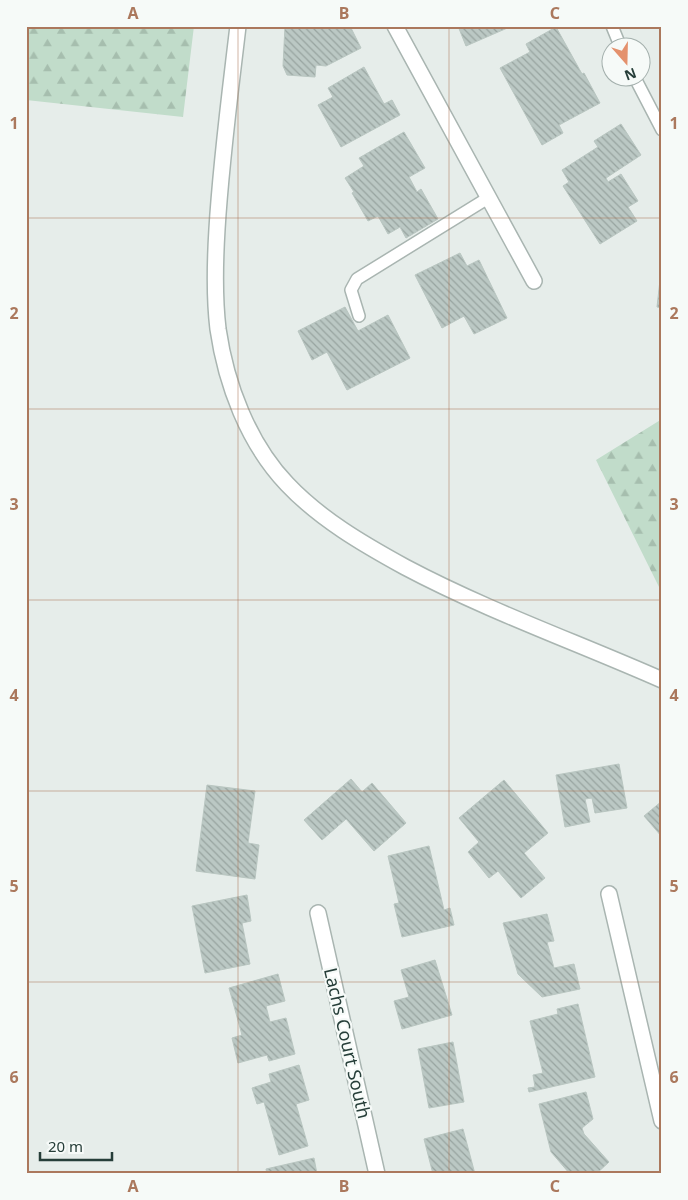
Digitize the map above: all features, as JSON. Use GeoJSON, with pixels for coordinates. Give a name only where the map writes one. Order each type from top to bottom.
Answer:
{"type":"FeatureCollection","features":[{"type":"Feature","properties":{"kind":"street"},"geometry":{"type":"LineString","coordinates":[[238,26],[219,188],[216,304],[218,328],[225,364],[247,424],[265,456],[286,484],[312,507],[342,530],[386,557],[496,611],[601,653],[662,680]]}},
{"type":"Feature","properties":{"kind":"street"},"geometry":{"type":"LineString","coordinates":[[395,26],[534,281]]}},
{"type":"Feature","properties":{"kind":"street"},"geometry":{"type":"LineString","coordinates":[[609,894],[662,1121]]}},
{"type":"Feature","properties":{"kind":"street","name":"Lachs Court South"},"geometry":{"type":"LineString","coordinates":[[318,913],[377,1174]]}},
{"type":"Feature","properties":{"kind":"lane"},"geometry":{"type":"LineString","coordinates":[[612,26],[617,38]]}},
{"type":"Feature","properties":{"kind":"lane"},"geometry":{"type":"LineString","coordinates":[[640,88],[662,130]]}},
{"type":"Feature","properties":{"kind":"lane"},"geometry":{"type":"LineString","coordinates":[[359,316],[351,290],[357,279],[488,198]]}},
{"type":"Feature","properties":{"kind":"green space"},"geometry":{"type":"Polygon","coordinates":[[[26,26],[194,26],[183,117],[26,100],[26,26]]]}},
{"type":"Feature","properties":{"kind":"green space"},"geometry":{"type":"Polygon","coordinates":[[[662,419],[662,593],[596,460],[662,419]]]}},
{"type":"Feature","properties":{"kind":"building"},"geometry":{"type":"Polygon","coordinates":[[[285,26],[350,26],[361,48],[326,66],[316,65],[315,77],[287,75],[283,66],[285,26]]]}},
{"type":"Feature","properties":{"kind":"building"},"geometry":{"type":"Polygon","coordinates":[[[458,26],[512,26],[466,46],[458,26]]]}},
{"type":"Feature","properties":{"kind":"building"},"geometry":{"type":"Polygon","coordinates":[[[556,27],[600,103],[559,125],[563,133],[542,145],[500,68],[530,52],[526,44],[556,27]]]}},
{"type":"Feature","properties":{"kind":"building"},"geometry":{"type":"Polygon","coordinates":[[[364,67],[384,104],[392,100],[400,115],[341,147],[318,105],[333,97],[328,88],[364,67]]]}},
{"type":"Feature","properties":{"kind":"building"},"geometry":{"type":"Polygon","coordinates":[[[621,124],[641,155],[606,178],[608,182],[621,174],[638,201],[628,207],[637,221],[600,244],[563,186],[569,182],[562,170],[598,147],[594,141],[621,124]]]}},
{"type":"Feature","properties":{"kind":"building"},"geometry":{"type":"Polygon","coordinates":[[[404,132],[425,168],[409,177],[417,192],[421,189],[438,219],[406,238],[400,227],[388,234],[378,216],[368,221],[345,178],[364,166],[359,158],[404,132]]]}},
{"type":"Feature","properties":{"kind":"building"},"geometry":{"type":"Polygon","coordinates":[[[460,253],[467,266],[479,260],[507,318],[474,334],[464,316],[442,328],[415,275],[460,253]]]}},
{"type":"Feature","properties":{"kind":"building"},"geometry":{"type":"Polygon","coordinates":[[[662,271],[662,308],[657,307],[662,271]]]}},
{"type":"Feature","properties":{"kind":"building"},"geometry":{"type":"Polygon","coordinates":[[[345,307],[358,331],[388,315],[410,358],[347,390],[327,352],[312,360],[298,331],[345,307]]]}},
{"type":"Feature","properties":{"kind":"building"},"geometry":{"type":"Polygon","coordinates":[[[619,764],[627,808],[595,813],[592,798],[585,799],[590,822],[565,827],[556,775],[619,764]]]}},
{"type":"Feature","properties":{"kind":"building"},"geometry":{"type":"Polygon","coordinates":[[[351,779],[362,792],[372,783],[406,823],[374,851],[346,819],[322,840],[304,820],[351,779]]]}},
{"type":"Feature","properties":{"kind":"building"},"geometry":{"type":"Polygon","coordinates":[[[504,780],[548,833],[524,853],[545,878],[521,898],[498,871],[489,878],[468,852],[479,842],[459,818],[504,780]]]}},
{"type":"Feature","properties":{"kind":"building"},"geometry":{"type":"Polygon","coordinates":[[[207,785],[255,791],[248,843],[259,845],[255,879],[196,871],[207,785]]]}},
{"type":"Feature","properties":{"kind":"building"},"geometry":{"type":"Polygon","coordinates":[[[662,801],[662,837],[644,816],[662,801]]]}},
{"type":"Feature","properties":{"kind":"building"},"geometry":{"type":"Polygon","coordinates":[[[429,846],[444,910],[450,908],[454,925],[402,937],[394,904],[399,903],[388,856],[429,846]]]}},
{"type":"Feature","properties":{"kind":"building"},"geometry":{"type":"Polygon","coordinates":[[[247,895],[251,921],[242,923],[250,964],[205,973],[192,906],[247,895]]]}},
{"type":"Feature","properties":{"kind":"building"},"geometry":{"type":"Polygon","coordinates":[[[547,914],[554,941],[547,942],[554,968],[574,964],[580,989],[542,997],[518,974],[503,923],[547,914]]]}},
{"type":"Feature","properties":{"kind":"building"},"geometry":{"type":"Polygon","coordinates":[[[435,960],[452,1015],[402,1029],[394,1001],[409,997],[401,970],[435,960]]]}},
{"type":"Feature","properties":{"kind":"building"},"geometry":{"type":"Polygon","coordinates":[[[278,974],[285,1001],[266,1006],[270,1022],[286,1018],[295,1054],[269,1061],[267,1055],[238,1063],[232,1038],[242,1035],[229,988],[278,974]]]}},
{"type":"Feature","properties":{"kind":"building"},"geometry":{"type":"Polygon","coordinates":[[[578,1004],[595,1077],[529,1092],[528,1088],[535,1087],[533,1075],[543,1073],[530,1021],[558,1014],[557,1009],[578,1004]]]}},
{"type":"Feature","properties":{"kind":"building"},"geometry":{"type":"Polygon","coordinates":[[[453,1042],[464,1102],[429,1108],[418,1049],[453,1042]]]}},
{"type":"Feature","properties":{"kind":"building"},"geometry":{"type":"Polygon","coordinates":[[[299,1065],[309,1100],[296,1104],[308,1146],[279,1155],[264,1102],[257,1104],[252,1088],[271,1082],[269,1074],[299,1065]]]}},
{"type":"Feature","properties":{"kind":"building"},"geometry":{"type":"Polygon","coordinates":[[[586,1092],[593,1119],[582,1128],[584,1134],[609,1162],[596,1174],[570,1174],[551,1152],[539,1104],[586,1092]]]}},
{"type":"Feature","properties":{"kind":"building"},"geometry":{"type":"Polygon","coordinates":[[[463,1129],[475,1174],[433,1174],[424,1139],[463,1129]]]}},
{"type":"Feature","properties":{"kind":"building"},"geometry":{"type":"Polygon","coordinates":[[[314,1158],[317,1174],[267,1174],[266,1169],[314,1158]]]}}]}
